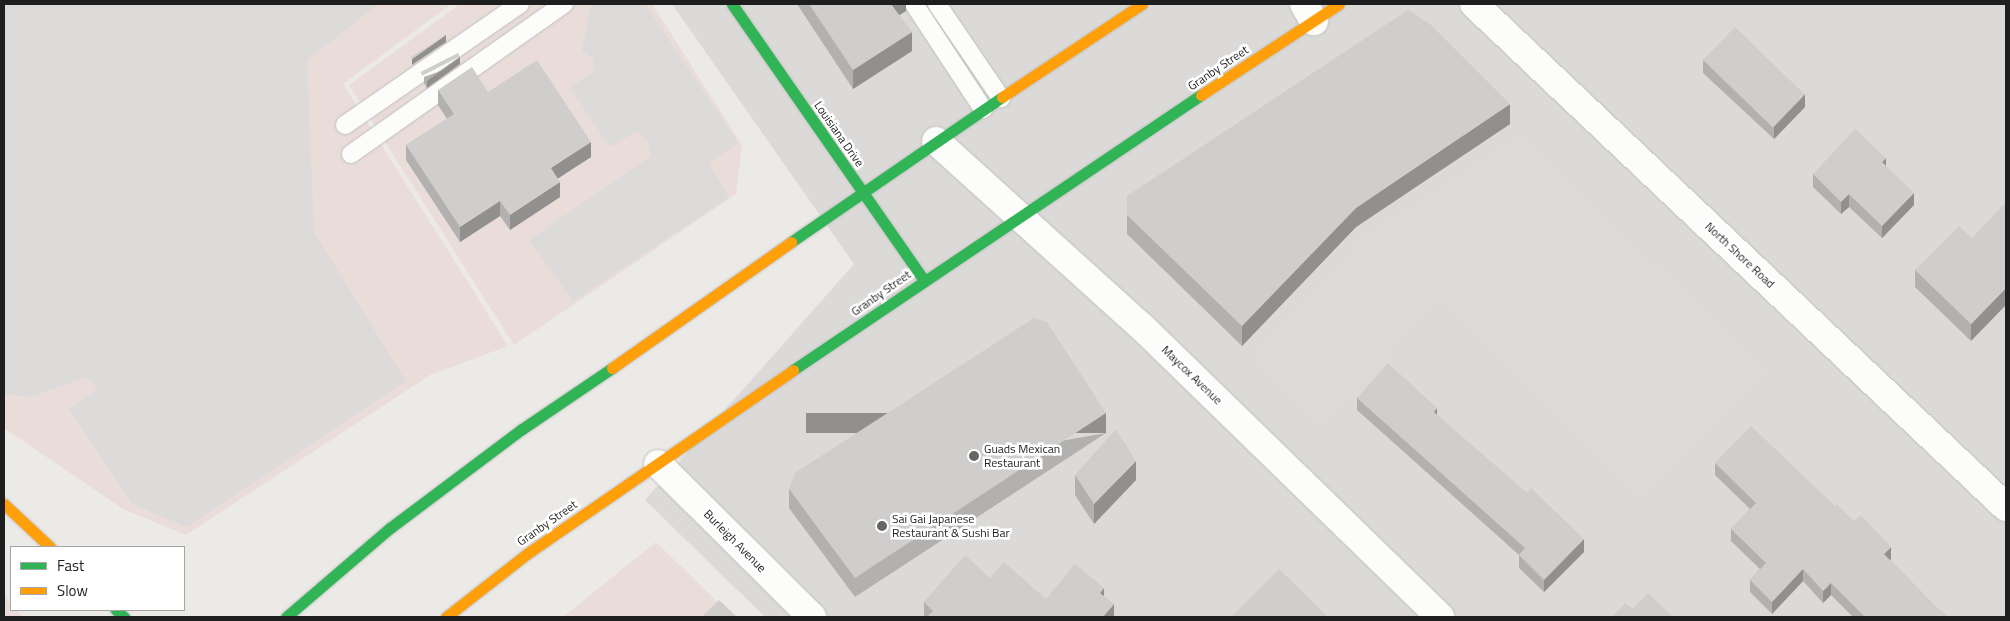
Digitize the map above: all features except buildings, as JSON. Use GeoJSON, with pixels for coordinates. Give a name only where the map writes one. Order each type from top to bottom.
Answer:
{"type":"FeatureCollection","features":[{"type":"Feature","properties":{"kind":"main road","name":"Louisiana Drive"},"geometry":{"type":"LineString","coordinates":[[732,4],[924,280]]}},
{"type":"Feature","properties":{"kind":"main road"},"geometry":{"type":"LineString","coordinates":[[286,617],[390,528],[522,429],[719,294],[862,191],[1142,4]]}},
{"type":"Feature","properties":{"kind":"main road","name":"Granby Street"},"geometry":{"type":"LineString","coordinates":[[446,617],[528,553],[1019,216],[1309,12],[1340,4]]}},
{"type":"Feature","properties":{"kind":"main road"},"geometry":{"type":"LineString","coordinates":[[4,504],[49,546]]}},
{"type":"Feature","properties":{"kind":"street","name":"North Shore Road"},"geometry":{"type":"LineString","coordinates":[[1474,4],[2006,507]]}},
{"type":"Feature","properties":{"kind":"street","name":"Maycox Avenue"},"geometry":{"type":"LineString","coordinates":[[936,142],[1142,327],[1440,617]]}},
{"type":"Feature","properties":{"kind":"street","name":"Burleigh Avenue"},"geometry":{"type":"LineString","coordinates":[[658,464],[812,617]]}},
{"type":"Feature","properties":{"kind":"lane"},"geometry":{"type":"LineString","coordinates":[[345,125],[520,4]]}},
{"type":"Feature","properties":{"kind":"lane"},"geometry":{"type":"LineString","coordinates":[[351,154],[564,4]]}},
{"type":"Feature","properties":{"kind":"lane"},"geometry":{"type":"LineString","coordinates":[[914,4],[983,109]]}},
{"type":"Feature","properties":{"kind":"lane"},"geometry":{"type":"LineString","coordinates":[[937,4],[1000,98]]}},
{"type":"Feature","properties":{"kind":"shaded area"},"geometry":{"type":"Polygon","coordinates":[[[4,4],[451,4],[343,84],[508,346],[430,375],[186,535],[123,509],[4,428],[4,4]]]}},
{"type":"Feature","properties":{"kind":"shaded area"},"geometry":{"type":"Polygon","coordinates":[[[4,4],[379,4],[307,60],[314,232],[406,381],[187,527],[132,504],[69,409],[98,389],[86,377],[30,397],[4,394],[4,4]]]}},
{"type":"Feature","properties":{"kind":"shaded area"},"geometry":{"type":"Polygon","coordinates":[[[460,4],[652,4],[742,145],[736,194],[514,345],[349,85],[460,4]]]}},
{"type":"Feature","properties":{"kind":"shaded area"},"geometry":{"type":"Polygon","coordinates":[[[591,4],[645,4],[738,143],[709,163],[729,197],[573,301],[529,240],[651,156],[647,140],[637,131],[610,147],[570,87],[594,72],[593,59],[582,51],[591,4]]]}},
{"type":"Feature","properties":{"kind":"shaded area"},"geometry":{"type":"Polygon","coordinates":[[[672,4],[2006,4],[2006,617],[765,617],[645,500],[854,264],[672,4]]]}},
{"type":"Feature","properties":{"kind":"shaded area"},"geometry":{"type":"Polygon","coordinates":[[[1519,137],[1768,373],[1639,494],[1439,298],[1321,427],[1253,356],[1365,237],[1519,137]]]}},
{"type":"Feature","properties":{"kind":"shaded area"},"geometry":{"type":"Polygon","coordinates":[[[656,542],[733,617],[563,617],[656,542]]]}},
{"type":"Feature","properties":{"kind":"shaded area"},"geometry":{"type":"Polygon","coordinates":[[[4,595],[10,603],[10,611],[17,611],[23,617],[4,617],[4,595]]]}},
{"type":"Feature","properties":{"kind":"traffic: fast"},"geometry":{"type":"LineString","coordinates":[[732,4],[924,280]]}},
{"type":"Feature","properties":{"kind":"traffic: fast"},"geometry":{"type":"LineString","coordinates":[[793,370],[1201,95]]}},
{"type":"Feature","properties":{"kind":"traffic: fast"},"geometry":{"type":"LineString","coordinates":[[791,242],[1002,97]]}},
{"type":"Feature","properties":{"kind":"traffic: fast"},"geometry":{"type":"LineString","coordinates":[[286,617],[390,528],[522,429],[612,368]]}},
{"type":"Feature","properties":{"kind":"traffic: fast"},"geometry":{"type":"LineString","coordinates":[[117,611],[124,617]]}},
{"type":"Feature","properties":{"kind":"traffic: slow"},"geometry":{"type":"LineString","coordinates":[[1002,97],[1142,4]]}},
{"type":"Feature","properties":{"kind":"traffic: slow"},"geometry":{"type":"LineString","coordinates":[[1201,95],[1339,4]]}},
{"type":"Feature","properties":{"kind":"traffic: slow"},"geometry":{"type":"LineString","coordinates":[[612,368],[791,242]]}},
{"type":"Feature","properties":{"kind":"traffic: slow"},"geometry":{"type":"LineString","coordinates":[[446,617],[528,553],[793,370]]}},
{"type":"Feature","properties":{"kind":"traffic: slow"},"geometry":{"type":"LineString","coordinates":[[4,504],[49,546]]}},
{"type":"Feature","properties":{"kind":"place","name":"Guads Mexican Restaurant"},"geometry":{"type":"Point","coordinates":[974,456]}},
{"type":"Feature","properties":{"kind":"place","name":"Sai Gai Japanese Restaurant & Sushi Bar"},"geometry":{"type":"Point","coordinates":[882,526]}}]}
